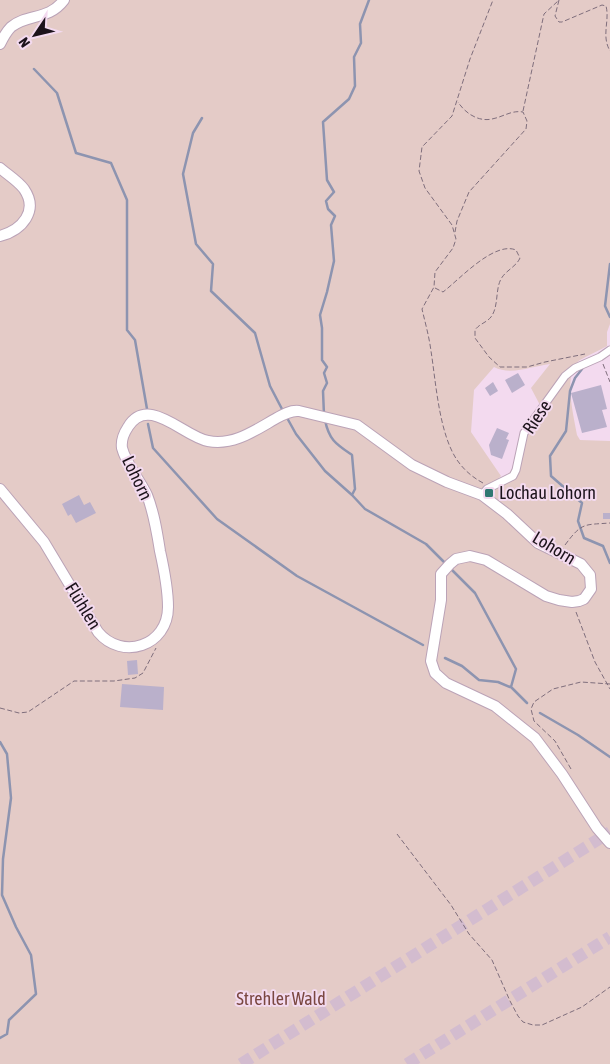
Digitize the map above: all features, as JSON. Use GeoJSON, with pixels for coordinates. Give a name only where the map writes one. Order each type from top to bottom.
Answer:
{"type":"FeatureCollection","features":[{"type":"Feature","properties":{"kind":"street"},"geometry":{"type":"LineString","coordinates":[[0,44],[12,26],[27,19],[52,12],[64,0]]}},
{"type":"Feature","properties":{"kind":"street"},"geometry":{"type":"LineString","coordinates":[[0,168],[22,187],[28,196],[30,208],[25,221],[10,232],[0,236]]}},
{"type":"Feature","properties":{"kind":"street","name":"Riese"},"geometry":{"type":"LineString","coordinates":[[486,491],[513,476],[524,433],[565,376],[575,368],[600,357],[610,350]]}},
{"type":"Feature","properties":{"kind":"street","name":"Lohorn"},"geometry":{"type":"LineString","coordinates":[[157,635],[167,617],[166,586],[154,517],[149,501],[122,446],[128,426],[139,416],[152,414],[201,440],[219,442],[245,436],[279,416],[296,410],[357,426],[412,465],[446,482],[486,491],[533,539],[580,564],[587,570],[592,581],[591,589],[588,595],[579,601],[572,602]]}},
{"type":"Feature","properties":{"kind":"street","name":"Flühlen"},"geometry":{"type":"LineString","coordinates":[[0,489],[44,542],[102,636],[114,644],[128,648],[144,644],[157,635]]}},
{"type":"Feature","properties":{"kind":"street"},"geometry":{"type":"LineString","coordinates":[[572,602],[546,596],[503,569],[475,557],[464,556],[447,567],[442,574],[440,600],[431,655],[432,667],[435,673],[453,687],[495,706],[535,738],[562,774],[597,828],[610,843]]}},
{"type":"Feature","properties":{"kind":"path"},"geometry":{"type":"LineString","coordinates":[[455,232],[444,213],[425,188],[419,171],[422,147],[452,116],[470,59],[494,0]]}},
{"type":"Feature","properties":{"kind":"path"},"geometry":{"type":"LineString","coordinates":[[559,0],[555,16],[559,22],[589,9],[602,5],[606,6],[608,12],[606,43],[610,51]]}},
{"type":"Feature","properties":{"kind":"path"},"geometry":{"type":"LineString","coordinates":[[486,491],[463,468],[446,436],[422,309],[434,287],[435,272],[453,248],[456,240],[457,221],[469,192],[526,129],[527,121],[523,112],[544,14],[559,0]]}},
{"type":"Feature","properties":{"kind":"path"},"geometry":{"type":"LineString","coordinates":[[457,101],[462,108],[479,119],[491,119],[517,111],[523,112]]}},
{"type":"Feature","properties":{"kind":"path"},"geometry":{"type":"LineString","coordinates":[[434,287],[444,292],[476,264],[494,252],[506,248],[516,250],[520,258],[518,263],[502,278],[491,317],[477,327],[474,334],[475,338],[489,357],[500,367],[527,367],[593,353],[600,357],[610,382]]}},
{"type":"Feature","properties":{"kind":"path"},"geometry":{"type":"LineString","coordinates":[[558,553],[582,526],[610,523]]}},
{"type":"Feature","properties":{"kind":"path"},"geometry":{"type":"LineString","coordinates":[[572,602],[594,662],[610,689]]}},
{"type":"Feature","properties":{"kind":"path"},"geometry":{"type":"LineString","coordinates":[[0,708],[19,714],[28,712],[74,681],[114,681],[135,678],[143,672],[155,651],[158,641],[157,635]]}},
{"type":"Feature","properties":{"kind":"path"},"geometry":{"type":"LineString","coordinates":[[571,770],[555,741],[534,721],[531,709],[534,702],[553,689],[581,682],[610,684]]}},
{"type":"Feature","properties":{"kind":"path"},"geometry":{"type":"LineString","coordinates":[[397,834],[451,905],[469,934],[492,960],[510,1001],[523,1022],[532,1025],[542,1025],[582,1007],[610,987]]}},
{"type":"Feature","properties":{"kind":"green space","name":"Strehler Wald"},"geometry":{"type":"Polygon","coordinates":[[[0,0],[610,0],[610,324],[607,332],[607,346],[580,360],[575,366],[570,384],[577,435],[580,440],[610,441],[610,1064],[0,1064],[0,0]],[[550,364],[514,371],[501,370],[494,367],[474,390],[471,432],[501,476],[496,481],[504,478],[511,471],[517,454],[541,407],[531,388],[550,364]]]}},
{"type":"Feature","properties":{"kind":"building"},"geometry":{"type":"Polygon","coordinates":[[[518,373],[525,385],[512,393],[505,380],[518,373]]]}},
{"type":"Feature","properties":{"kind":"building"},"geometry":{"type":"Polygon","coordinates":[[[493,382],[498,391],[490,396],[485,388],[493,382]]]}},
{"type":"Feature","properties":{"kind":"building"},"geometry":{"type":"Polygon","coordinates":[[[601,385],[607,409],[602,410],[607,427],[582,433],[571,393],[601,385]]]}},
{"type":"Feature","properties":{"kind":"building"},"geometry":{"type":"Polygon","coordinates":[[[497,428],[509,433],[506,439],[509,440],[502,459],[491,455],[489,445],[497,428]]]}},
{"type":"Feature","properties":{"kind":"building"},"geometry":{"type":"Polygon","coordinates":[[[79,495],[84,505],[90,502],[96,513],[76,523],[71,514],[68,516],[62,504],[79,495]]]}},
{"type":"Feature","properties":{"kind":"building"},"geometry":{"type":"Polygon","coordinates":[[[603,513],[610,513],[610,519],[603,519],[603,513]]]}},
{"type":"Feature","properties":{"kind":"building"},"geometry":{"type":"Polygon","coordinates":[[[137,660],[138,674],[128,675],[127,661],[137,660]]]}},
{"type":"Feature","properties":{"kind":"building"},"geometry":{"type":"Polygon","coordinates":[[[122,684],[164,687],[163,710],[120,707],[122,684]]]}},
{"type":"Feature","properties":{"kind":"waterway"},"geometry":{"type":"LineString","coordinates":[[324,415],[323,391],[327,383],[324,373],[327,367],[322,360],[320,315],[334,261],[331,225],[335,216],[328,209],[326,201],[334,192],[327,180],[323,122],[349,99],[355,86],[354,57],[361,43],[360,24],[369,0]]}},
{"type":"Feature","properties":{"kind":"waterway"},"geometry":{"type":"LineString","coordinates":[[34,69],[57,93],[76,153],[111,163],[127,200],[127,330],[135,340],[147,409]]}},
{"type":"Feature","properties":{"kind":"waterway"},"geometry":{"type":"LineString","coordinates":[[202,118],[193,133],[183,174],[196,244],[213,264],[211,291],[255,333],[270,386],[283,411]]}},
{"type":"Feature","properties":{"kind":"waterway"},"geometry":{"type":"LineString","coordinates":[[610,264],[605,306],[610,317]]}},
{"type":"Feature","properties":{"kind":"waterway"},"geometry":{"type":"LineString","coordinates":[[582,369],[575,378],[570,391],[566,431],[550,456],[551,476],[582,503],[578,521],[584,538],[603,546],[610,563]]}},
{"type":"Feature","properties":{"kind":"waterway"},"geometry":{"type":"LineString","coordinates":[[286,416],[296,434],[325,471],[365,509],[426,544],[446,564]]}},
{"type":"Feature","properties":{"kind":"waterway"},"geometry":{"type":"LineString","coordinates":[[325,420],[334,441],[352,455],[355,489],[352,495]]}},
{"type":"Feature","properties":{"kind":"waterway"},"geometry":{"type":"LineString","coordinates":[[148,424],[153,448],[217,519],[297,576],[423,645]]}},
{"type":"Feature","properties":{"kind":"waterway"},"geometry":{"type":"LineString","coordinates":[[450,568],[475,593],[516,669],[511,687],[527,703]]}},
{"type":"Feature","properties":{"kind":"waterway"},"geometry":{"type":"LineString","coordinates":[[445,658],[462,666],[479,680],[498,682],[510,687]]}},
{"type":"Feature","properties":{"kind":"waterway"},"geometry":{"type":"LineString","coordinates":[[540,713],[578,735],[610,757]]}},
{"type":"Feature","properties":{"kind":"waterway"},"geometry":{"type":"LineString","coordinates":[[0,742],[7,754],[11,798],[3,859],[2,895],[31,955],[36,994],[9,1020],[7,1034],[0,1038]]}},
{"type":"Feature","properties":{"kind":"tunnel"},"geometry":{"type":"LineString","coordinates":[[241,1064],[610,832]]}},
{"type":"Feature","properties":{"kind":"tunnel"},"geometry":{"type":"LineString","coordinates":[[407,1064],[610,937]]}},
{"type":"Feature","properties":{"kind":"place","name":"Lochau Lohorn"},"geometry":{"type":"Point","coordinates":[489,493]}}]}
